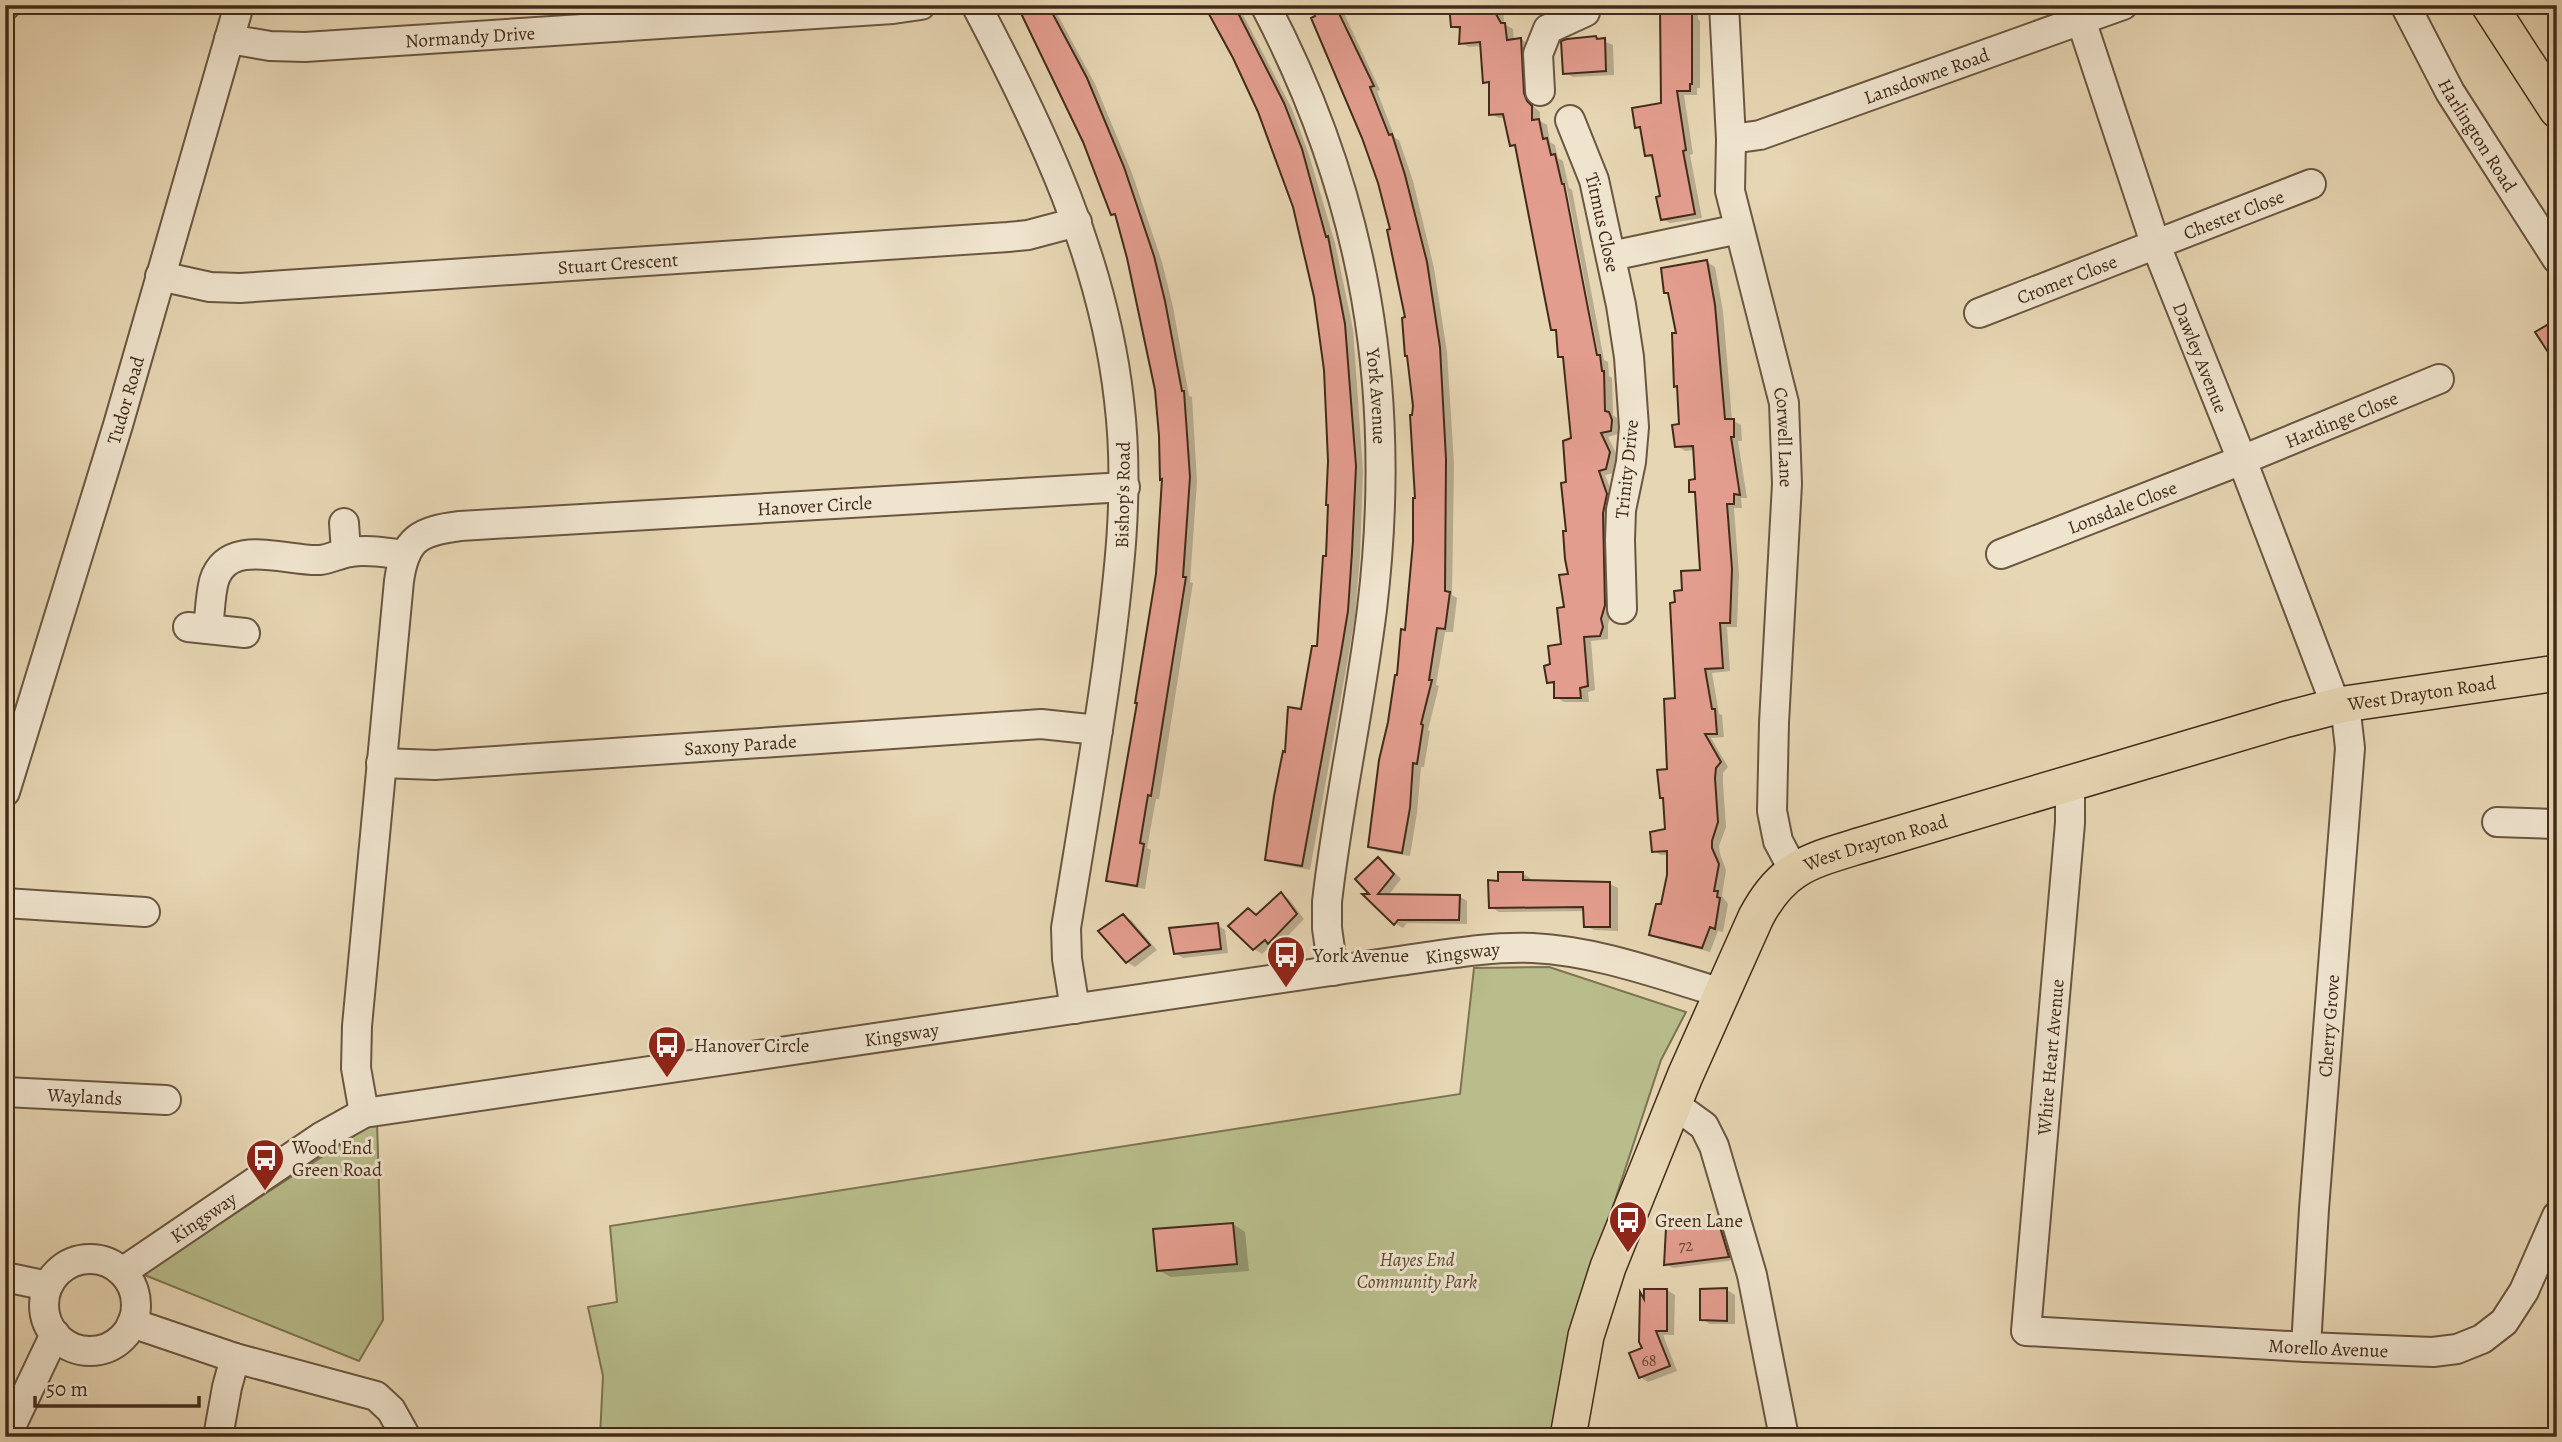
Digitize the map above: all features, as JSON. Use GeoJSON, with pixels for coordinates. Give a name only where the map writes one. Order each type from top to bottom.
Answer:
{"type":"FeatureCollection","features":[{"type":"Feature","properties":{"kind":"main road"},"geometry":{"type":"LineString","coordinates":[[2489,5],[2557,110]]}},
{"type":"Feature","properties":{"kind":"main road","name":"West Drayton Road"},"geometry":{"type":"LineString","coordinates":[[1568,1437],[1586,1336],[1596,1300],[1672,1108],[1763,904],[1777,884],[1794,870],[1851,848],[2340,705],[2557,673]]}},
{"type":"Feature","properties":{"kind":"street","name":"Tudor Road"},"geometry":{"type":"LineString","coordinates":[[5,792],[118,425],[239,5]]}},
{"type":"Feature","properties":{"kind":"street","name":"Normandy Drive"},"geometry":{"type":"LineString","coordinates":[[229,39],[270,46],[305,47],[921,5]]}},
{"type":"Feature","properties":{"kind":"street","name":"Bishop's Road"},"geometry":{"type":"LineString","coordinates":[[976,5],[1046,144],[1077,222],[1095,279],[1115,372],[1122,423],[1125,487],[1122,552],[1098,730],[1066,928],[1067,959],[1075,1009]]}},
{"type":"Feature","properties":{"kind":"street","name":"York Avenue"},"geometry":{"type":"LineString","coordinates":[[1265,5],[1306,90],[1332,159],[1358,255],[1376,367],[1380,464],[1376,565],[1365,662],[1327,902],[1327,928],[1333,971]]}},
{"type":"Feature","properties":{"kind":"street"},"geometry":{"type":"LineString","coordinates":[[1540,91],[1538,54],[1548,29],[1585,12],[1585,5]]}},
{"type":"Feature","properties":{"kind":"street","name":"Corwell Lane"},"geometry":{"type":"LineString","coordinates":[[1724,5],[1731,139],[1730,191],[1784,403],[1787,484],[1772,811],[1778,841],[1794,870]]}},
{"type":"Feature","properties":{"kind":"street","name":"Lansdowne Road"},"geometry":{"type":"LineString","coordinates":[[1731,139],[1760,135],[2079,13],[2123,5]]}},
{"type":"Feature","properties":{"kind":"street","name":"Harlington Road"},"geometry":{"type":"LineString","coordinates":[[2405,5],[2450,92],[2557,259]]}},
{"type":"Feature","properties":{"kind":"street","name":"Dawley Avenue"},"geometry":{"type":"LineString","coordinates":[[2079,13],[2155,243],[2340,705]]}},
{"type":"Feature","properties":{"kind":"street","name":"Titmus Close"},"geometry":{"type":"LineString","coordinates":[[1570,120],[1594,180],[1626,330]]}},
{"type":"Feature","properties":{"kind":"street","name":"Chester Close"},"geometry":{"type":"LineString","coordinates":[[2155,243],[2311,184]]}},
{"type":"Feature","properties":{"kind":"street","name":"Stuart Crescent"},"geometry":{"type":"LineString","coordinates":[[160,276],[210,287],[251,287],[1008,237],[1028,235],[1077,222]]}},
{"type":"Feature","properties":{"kind":"street"},"geometry":{"type":"LineString","coordinates":[[1611,256],[1739,229]]}},
{"type":"Feature","properties":{"kind":"street","name":"Cromer Close"},"geometry":{"type":"LineString","coordinates":[[1979,313],[2155,243]]}},
{"type":"Feature","properties":{"kind":"street","name":"Trinity Drive"},"geometry":{"type":"LineString","coordinates":[[1622,609],[1621,510],[1631,462],[1633,426],[1626,330]]}},
{"type":"Feature","properties":{"kind":"street","name":"Hardinge Close"},"geometry":{"type":"LineString","coordinates":[[2242,460],[2439,379]]}},
{"type":"Feature","properties":{"kind":"street","name":"Lonsdale Close"},"geometry":{"type":"LineString","coordinates":[[2001,554],[2242,460]]}},
{"type":"Feature","properties":{"kind":"street","name":"Hanover Circle"},"geometry":{"type":"LineString","coordinates":[[405,555],[414,540],[422,534],[460,526],[1125,487]]}},
{"type":"Feature","properties":{"kind":"street"},"geometry":{"type":"LineString","coordinates":[[344,523],[346,552]]}},
{"type":"Feature","properties":{"kind":"street"},"geometry":{"type":"LineString","coordinates":[[245,633],[198,628],[217,573],[229,560],[246,554],[322,560],[346,552],[405,555],[399,581],[356,1036],[356,1068],[363,1113]]}},
{"type":"Feature","properties":{"kind":"street","name":"Cherry Grove"},"geometry":{"type":"LineString","coordinates":[[2306,1347],[2314,1209],[2350,748],[2340,705]]}},
{"type":"Feature","properties":{"kind":"street","name":"Saxony Parade"},"geometry":{"type":"LineString","coordinates":[[382,763],[435,765],[1041,724],[1098,730]]}},
{"type":"Feature","properties":{"kind":"street","name":"White Heart Avenue"},"geometry":{"type":"LineString","coordinates":[[2026,1331],[2071,810],[2067,784]]}},
{"type":"Feature","properties":{"kind":"street"},"geometry":{"type":"LineString","coordinates":[[2497,822],[2557,824]]}},
{"type":"Feature","properties":{"kind":"street"},"geometry":{"type":"LineString","coordinates":[[5,903],[145,912]]}},
{"type":"Feature","properties":{"kind":"street","name":"Kingsway"},"geometry":{"type":"LineString","coordinates":[[122,1272],[321,1137],[363,1113],[1508,947],[1535,948],[1600,959],[1722,993]]}},
{"type":"Feature","properties":{"kind":"street","name":"Waylands"},"geometry":{"type":"LineString","coordinates":[[5,1093],[166,1100]]}},
{"type":"Feature","properties":{"kind":"street"},"geometry":{"type":"LineString","coordinates":[[1672,1108],[1686,1113],[1703,1126],[1714,1146],[1752,1275],[1784,1437]]}},
{"type":"Feature","properties":{"kind":"street","name":"Morello Avenue"},"geometry":{"type":"LineString","coordinates":[[2026,1331],[2306,1347],[2433,1352],[2457,1349],[2482,1339],[2504,1322],[2524,1292],[2557,1216]]}},
{"type":"Feature","properties":{"kind":"street"},"geometry":{"type":"LineString","coordinates":[[85,1259],[105,1261],[122,1272],[135,1294],[132,1323],[124,1335],[111,1345],[89,1350],[71,1346],[55,1334],[44,1310],[48,1286],[56,1274],[67,1265],[85,1259]]}},
{"type":"Feature","properties":{"kind":"street"},"geometry":{"type":"LineString","coordinates":[[5,1277],[48,1286]]}},
{"type":"Feature","properties":{"kind":"street"},"geometry":{"type":"LineString","coordinates":[[132,1323],[236,1358],[376,1396],[391,1410],[406,1437]]}},
{"type":"Feature","properties":{"kind":"street"},"geometry":{"type":"LineString","coordinates":[[6,1437],[55,1334]]}},
{"type":"Feature","properties":{"kind":"street"},"geometry":{"type":"LineString","coordinates":[[218,1437],[227,1387],[236,1358]]}},
{"type":"Feature","properties":{"kind":"green space","name":"Hayes End Community Park"},"geometry":{"type":"Polygon","coordinates":[[[1549,967],[1686,1012],[1661,1060],[1577,1316],[1557,1437],[600,1437],[603,1376],[588,1307],[617,1302],[610,1226],[1460,1094],[1474,968],[1549,967]]]}},
{"type":"Feature","properties":{"kind":"green space"},"geometry":{"type":"Polygon","coordinates":[[[377,1121],[383,1320],[359,1361],[142,1274],[377,1121]]]}},
{"type":"Feature","properties":{"kind":"building"},"geometry":{"type":"Polygon","coordinates":[[[1017,5],[1048,5],[1087,78],[1124,167],[1154,256],[1184,391],[1190,477],[1183,577],[1186,577],[1151,796],[1148,795],[1140,843],[1144,844],[1137,886],[1106,881],[1156,574],[1162,479],[1160,480],[1155,390],[1115,214],[1111,215],[1083,142],[1017,5]]]}},
{"type":"Feature","properties":{"kind":"building"},"geometry":{"type":"Polygon","coordinates":[[[1204,5],[1234,5],[1284,103],[1302,149],[1326,237],[1328,236],[1345,324],[1356,466],[1348,611],[1302,866],[1265,860],[1274,796],[1283,751],[1285,752],[1288,707],[1301,709],[1312,646],[1317,646],[1328,505],[1324,370],[1314,297],[1293,207],[1258,112],[1204,5]]]}},
{"type":"Feature","properties":{"kind":"building"},"geometry":{"type":"Polygon","coordinates":[[[1308,5],[1335,5],[1374,86],[1370,87],[1389,135],[1392,134],[1427,262],[1440,347],[1446,459],[1445,591],[1450,592],[1445,629],[1437,628],[1429,680],[1432,680],[1421,724],[1417,764],[1413,763],[1410,808],[1402,853],[1368,847],[1379,760],[1397,675],[1401,629],[1405,630],[1413,542],[1415,498],[1410,415],[1413,406],[1405,356],[1402,318],[1405,317],[1387,230],[1390,229],[1378,183],[1362,138],[1311,18],[1315,16],[1308,5]]]}},
{"type":"Feature","properties":{"kind":"building"},"geometry":{"type":"Polygon","coordinates":[[[1449,5],[1491,5],[1501,23],[1505,23],[1507,40],[1521,38],[1524,93],[1532,106],[1532,120],[1539,119],[1543,139],[1547,138],[1551,155],[1555,154],[1564,184],[1597,355],[1600,355],[1604,371],[1605,411],[1609,412],[1612,420],[1611,431],[1601,433],[1610,452],[1606,469],[1599,471],[1607,494],[1603,513],[1605,605],[1600,636],[1584,637],[1588,686],[1580,688],[1581,698],[1554,698],[1554,682],[1547,683],[1544,666],[1550,664],[1548,646],[1561,644],[1557,608],[1564,607],[1559,575],[1568,574],[1561,483],[1566,482],[1563,441],[1571,438],[1563,357],[1558,357],[1556,330],[1551,330],[1515,145],[1510,146],[1503,114],[1489,115],[1489,82],[1483,83],[1480,42],[1459,44],[1460,27],[1451,27],[1449,5]]]}},
{"type":"Feature","properties":{"kind":"building"},"geometry":{"type":"Polygon","coordinates":[[[1660,7],[1691,7],[1692,84],[1690,91],[1677,91],[1686,150],[1683,151],[1695,214],[1661,220],[1656,197],[1660,196],[1652,155],[1645,156],[1640,127],[1635,128],[1632,108],[1661,103],[1660,7]]]}},
{"type":"Feature","properties":{"kind":"building"},"geometry":{"type":"Polygon","coordinates":[[[1596,36],[1597,39],[1605,38],[1606,71],[1563,74],[1561,41],[1596,36]]]}},
{"type":"Feature","properties":{"kind":"building"},"geometry":{"type":"Polygon","coordinates":[[[1707,260],[1715,305],[1725,419],[1734,419],[1734,437],[1731,437],[1740,495],[1734,494],[1734,504],[1727,504],[1732,569],[1730,623],[1720,623],[1723,668],[1705,669],[1712,709],[1715,709],[1717,734],[1705,734],[1721,762],[1716,768],[1718,822],[1712,841],[1719,864],[1714,891],[1718,891],[1717,897],[1720,898],[1715,929],[1710,927],[1702,948],[1649,935],[1656,904],[1661,904],[1667,875],[1667,851],[1652,852],[1650,832],[1665,829],[1663,798],[1660,798],[1657,770],[1667,769],[1664,699],[1675,698],[1670,603],[1675,602],[1674,591],[1682,590],[1681,571],[1700,570],[1695,492],[1689,492],[1689,480],[1695,479],[1693,446],[1675,447],[1672,425],[1679,424],[1677,386],[1674,387],[1672,333],[1676,333],[1668,293],[1664,293],[1661,268],[1707,260]]]}},
{"type":"Feature","properties":{"kind":"building"},"geometry":{"type":"Polygon","coordinates":[[[2557,319],[2557,366],[2535,332],[2557,319]]]}},
{"type":"Feature","properties":{"kind":"building"},"geometry":{"type":"Polygon","coordinates":[[[1378,857],[1394,874],[1378,894],[1460,895],[1459,920],[1398,920],[1394,925],[1362,894],[1369,894],[1355,879],[1378,857]]]}},
{"type":"Feature","properties":{"kind":"building"},"geometry":{"type":"Polygon","coordinates":[[[1498,872],[1523,872],[1523,880],[1610,882],[1610,927],[1584,927],[1583,907],[1489,908],[1488,880],[1498,881],[1498,872]]]}},
{"type":"Feature","properties":{"kind":"building"},"geometry":{"type":"Polygon","coordinates":[[[1281,892],[1297,914],[1268,944],[1265,940],[1253,950],[1228,926],[1248,908],[1256,915],[1281,892]]]}},
{"type":"Feature","properties":{"kind":"building"},"geometry":{"type":"Polygon","coordinates":[[[1123,914],[1150,945],[1126,963],[1098,931],[1123,914]]]}},
{"type":"Feature","properties":{"kind":"building"},"geometry":{"type":"Polygon","coordinates":[[[1218,923],[1221,949],[1174,954],[1169,928],[1218,923]]]}},
{"type":"Feature","properties":{"kind":"building"},"geometry":{"type":"Polygon","coordinates":[[[1233,1223],[1237,1264],[1157,1271],[1153,1229],[1233,1223]]]}},
{"type":"Feature","properties":{"kind":"building"},"geometry":{"type":"Polygon","coordinates":[[[1677,1224],[1720,1227],[1729,1257],[1664,1265],[1666,1228],[1676,1228],[1677,1224]]]}},
{"type":"Feature","properties":{"kind":"building"},"geometry":{"type":"Polygon","coordinates":[[[1727,1288],[1727,1321],[1700,1320],[1700,1289],[1727,1288]]]}},
{"type":"Feature","properties":{"kind":"building"},"geometry":{"type":"Polygon","coordinates":[[[1644,1289],[1667,1289],[1667,1331],[1656,1331],[1670,1366],[1639,1378],[1629,1353],[1642,1348],[1639,1342],[1640,1292],[1644,1299],[1644,1289]]]}},
{"type":"Feature","properties":{"kind":"place","name":"York Avenue"},"geometry":{"type":"Point","coordinates":[1286,989]}},
{"type":"Feature","properties":{"kind":"place","name":"Hanover Circle"},"geometry":{"type":"Point","coordinates":[667,1079]}},
{"type":"Feature","properties":{"kind":"place","name":"Wood End Green Road"},"geometry":{"type":"Point","coordinates":[265,1192]}},
{"type":"Feature","properties":{"kind":"place","name":"Green Lane"},"geometry":{"type":"Point","coordinates":[1628,1254]}}]}
